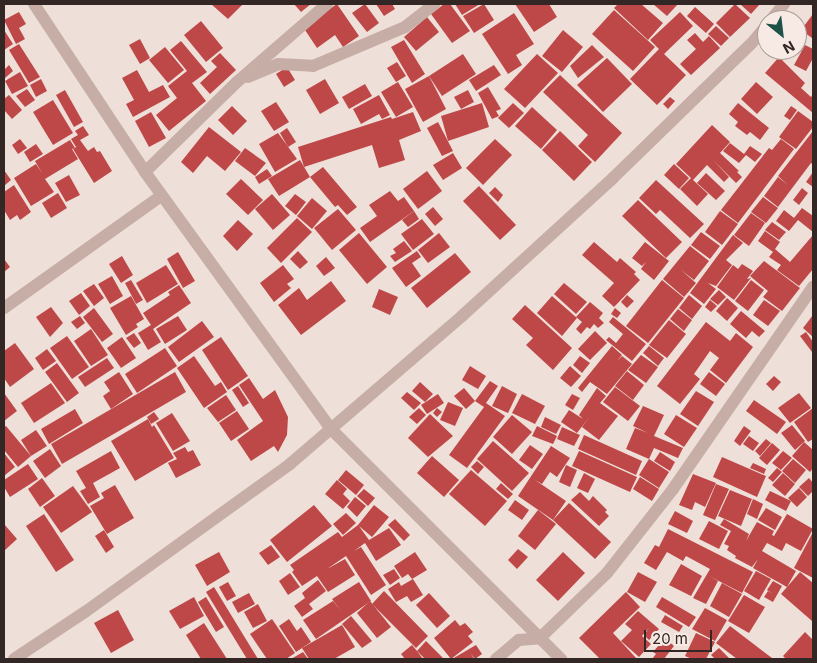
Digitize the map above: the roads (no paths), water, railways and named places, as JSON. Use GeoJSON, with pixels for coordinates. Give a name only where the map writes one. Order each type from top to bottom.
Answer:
{"type":"FeatureCollection","features":[{"type":"Feature","properties":{"kind":"street"},"geometry":{"type":"LineString","coordinates":[[34,4],[161,196],[330,428],[560,659]]}},
{"type":"Feature","properties":{"kind":"street"},"geometry":{"type":"LineString","coordinates":[[145,172],[237,82],[326,4]]}},
{"type":"Feature","properties":{"kind":"street"},"geometry":{"type":"LineString","coordinates":[[237,82],[278,64],[313,66],[405,27],[434,4]]}},
{"type":"Feature","properties":{"kind":"street"},"geometry":{"type":"LineString","coordinates":[[14,659],[85,612],[290,464],[462,316],[613,178],[757,37]]}},
{"type":"Feature","properties":{"kind":"street"},"geometry":{"type":"LineString","coordinates":[[4,308],[161,196]]}},
{"type":"Feature","properties":{"kind":"street"},"geometry":{"type":"LineString","coordinates":[[496,659],[519,640],[540,638],[607,573],[673,489],[813,287]]}}]}
